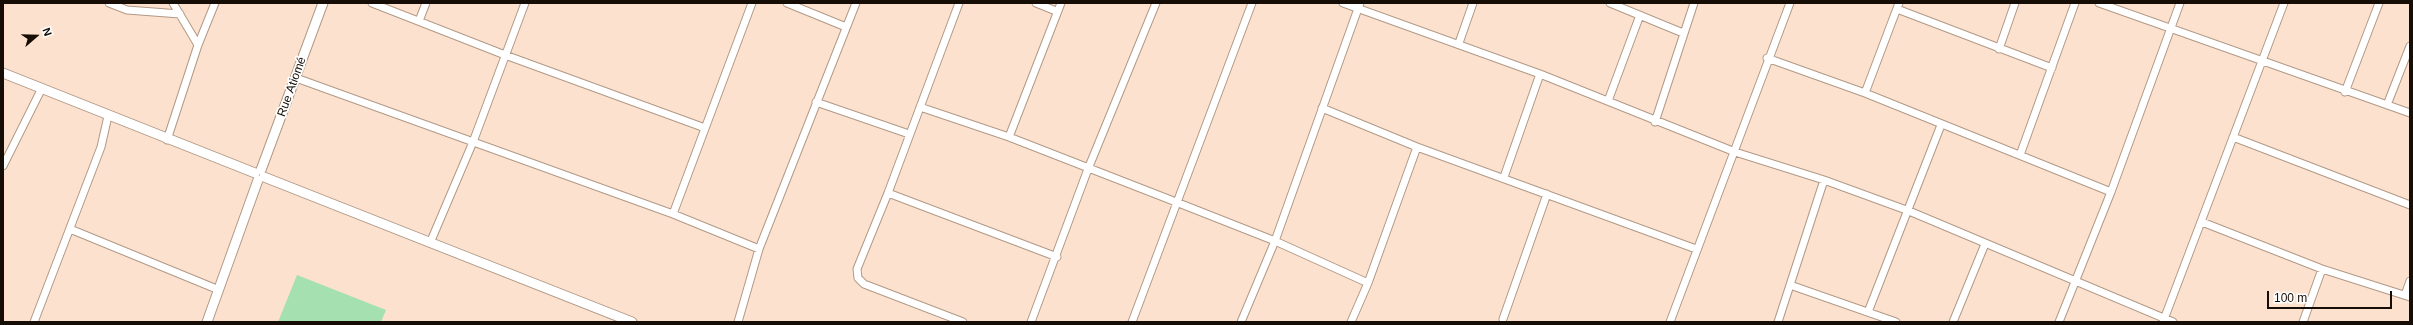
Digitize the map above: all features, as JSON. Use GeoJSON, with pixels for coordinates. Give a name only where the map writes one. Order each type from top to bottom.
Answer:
{"type":"FeatureCollection","features":[{"type":"Feature","properties":{"kind":"street"},"geometry":{"type":"LineString","coordinates":[[108,3],[127,10],[180,14]]}},
{"type":"Feature","properties":{"kind":"street"},"geometry":{"type":"LineString","coordinates":[[173,3],[198,45]]}},
{"type":"Feature","properties":{"kind":"street"},"geometry":{"type":"LineString","coordinates":[[168,140],[198,45],[215,3]]}},
{"type":"Feature","properties":{"kind":"street","name":"Rue Atiomé"},"geometry":{"type":"LineString","coordinates":[[207,322],[259,175],[323,3]]}},
{"type":"Feature","properties":{"kind":"street"},"geometry":{"type":"LineString","coordinates":[[372,3],[505,55],[705,128]]}},
{"type":"Feature","properties":{"kind":"street"},"geometry":{"type":"LineString","coordinates":[[419,21],[426,3]]}},
{"type":"Feature","properties":{"kind":"street"},"geometry":{"type":"LineString","coordinates":[[430,243],[473,142],[525,3]]}},
{"type":"Feature","properties":{"kind":"street"},"geometry":{"type":"LineString","coordinates":[[673,214],[752,3]]}},
{"type":"Feature","properties":{"kind":"street"},"geometry":{"type":"LineString","coordinates":[[787,3],[846,27]]}},
{"type":"Feature","properties":{"kind":"street"},"geometry":{"type":"LineString","coordinates":[[738,322],[758,249],[856,3]]}},
{"type":"Feature","properties":{"kind":"street"},"geometry":{"type":"LineString","coordinates":[[959,3],[888,193],[857,269],[858,278],[864,284],[963,322]]}},
{"type":"Feature","properties":{"kind":"street"},"geometry":{"type":"LineString","coordinates":[[1036,3],[1056,11]]}},
{"type":"Feature","properties":{"kind":"street"},"geometry":{"type":"LineString","coordinates":[[1009,137],[1056,11],[1061,3]]}},
{"type":"Feature","properties":{"kind":"street"},"geometry":{"type":"LineString","coordinates":[[1031,322],[1057,257],[1088,169],[1156,3]]}},
{"type":"Feature","properties":{"kind":"street"},"geometry":{"type":"LineString","coordinates":[[1132,322],[1252,3]]}},
{"type":"Feature","properties":{"kind":"street"},"geometry":{"type":"LineString","coordinates":[[1343,3],[1359,6],[1540,74],[1655,122],[1735,152],[1824,180],[1909,211],[2164,320],[2173,322]]}},
{"type":"Feature","properties":{"kind":"street"},"geometry":{"type":"LineString","coordinates":[[1458,44],[1473,3]]}},
{"type":"Feature","properties":{"kind":"street"},"geometry":{"type":"LineString","coordinates":[[1610,3],[1683,33]]}},
{"type":"Feature","properties":{"kind":"street"},"geometry":{"type":"LineString","coordinates":[[1655,122],[1694,3]]}},
{"type":"Feature","properties":{"kind":"street"},"geometry":{"type":"LineString","coordinates":[[1670,322],[1696,249],[1735,152],[1767,58],[1790,3]]}},
{"type":"Feature","properties":{"kind":"street"},"geometry":{"type":"LineString","coordinates":[[1999,48],[2015,3]]}},
{"type":"Feature","properties":{"kind":"street"},"geometry":{"type":"LineString","coordinates":[[2020,155],[2075,3]]}},
{"type":"Feature","properties":{"kind":"street"},"geometry":{"type":"LineString","coordinates":[[2099,3],[2345,92],[2410,113]]}},
{"type":"Feature","properties":{"kind":"street"},"geometry":{"type":"LineString","coordinates":[[2059,322],[2110,192],[2180,3]]}},
{"type":"Feature","properties":{"kind":"street"},"geometry":{"type":"LineString","coordinates":[[2164,320],[2284,3]]}},
{"type":"Feature","properties":{"kind":"street"},"geometry":{"type":"LineString","coordinates":[[2345,92],[2379,3]]}},
{"type":"Feature","properties":{"kind":"street"},"geometry":{"type":"LineString","coordinates":[[1241,322],[1275,241],[1359,6]]}},
{"type":"Feature","properties":{"kind":"street"},"geometry":{"type":"LineString","coordinates":[[1865,93],[1898,6],[1999,48],[2052,68]]}},
{"type":"Feature","properties":{"kind":"street"},"geometry":{"type":"LineString","coordinates":[[1608,102],[1640,15]]}},
{"type":"Feature","properties":{"kind":"street"},"geometry":{"type":"LineString","coordinates":[[2387,105],[2410,46]]}},
{"type":"Feature","properties":{"kind":"street"},"geometry":{"type":"LineString","coordinates":[[1767,58],[1865,93],[2110,192]]}},
{"type":"Feature","properties":{"kind":"street"},"geometry":{"type":"LineString","coordinates":[[3,73],[168,140],[632,322]]}},
{"type":"Feature","properties":{"kind":"street"},"geometry":{"type":"LineString","coordinates":[[1504,177],[1540,74]]}},
{"type":"Feature","properties":{"kind":"street"},"geometry":{"type":"LineString","coordinates":[[296,78],[673,214],[758,249]]}},
{"type":"Feature","properties":{"kind":"street"},"geometry":{"type":"LineString","coordinates":[[3,166],[6,154],[42,88]]}},
{"type":"Feature","properties":{"kind":"street"},"geometry":{"type":"LineString","coordinates":[[816,102],[909,134]]}},
{"type":"Feature","properties":{"kind":"street"},"geometry":{"type":"LineString","coordinates":[[920,107],[1009,137],[1176,202],[1275,241],[1368,283]]}},
{"type":"Feature","properties":{"kind":"street"},"geometry":{"type":"LineString","coordinates":[[1322,108],[1417,147],[1504,177],[1696,249]]}},
{"type":"Feature","properties":{"kind":"street"},"geometry":{"type":"LineString","coordinates":[[34,322],[102,147],[108,116]]}},
{"type":"Feature","properties":{"kind":"street"},"geometry":{"type":"LineString","coordinates":[[1868,312],[1909,211],[1941,125]]}},
{"type":"Feature","properties":{"kind":"street"},"geometry":{"type":"LineString","coordinates":[[2233,137],[2410,205]]}},
{"type":"Feature","properties":{"kind":"street"},"geometry":{"type":"LineString","coordinates":[[1351,322],[1368,283],[1417,147]]}},
{"type":"Feature","properties":{"kind":"street"},"geometry":{"type":"LineString","coordinates":[[1778,322],[1824,180]]}},
{"type":"Feature","properties":{"kind":"street"},"geometry":{"type":"LineString","coordinates":[[888,193],[1057,257]]}},
{"type":"Feature","properties":{"kind":"street"},"geometry":{"type":"LineString","coordinates":[[1503,318],[1547,194]]}},
{"type":"Feature","properties":{"kind":"street"},"geometry":{"type":"LineString","coordinates":[[2202,222],[2322,269],[2408,296],[2410,281]]}},
{"type":"Feature","properties":{"kind":"street"},"geometry":{"type":"LineString","coordinates":[[70,229],[219,290]]}},
{"type":"Feature","properties":{"kind":"street"},"geometry":{"type":"LineString","coordinates":[[1953,322],[1985,244]]}},
{"type":"Feature","properties":{"kind":"street"},"geometry":{"type":"LineString","coordinates":[[2303,322],[2322,269]]}},
{"type":"Feature","properties":{"kind":"street"},"geometry":{"type":"LineString","coordinates":[[1790,285],[1896,322]]}},
{"type":"Feature","properties":{"kind":"green space"},"geometry":{"type":"Polygon","coordinates":[[[297,275],[386,310],[381,322],[278,322],[297,275]]]}}]}
